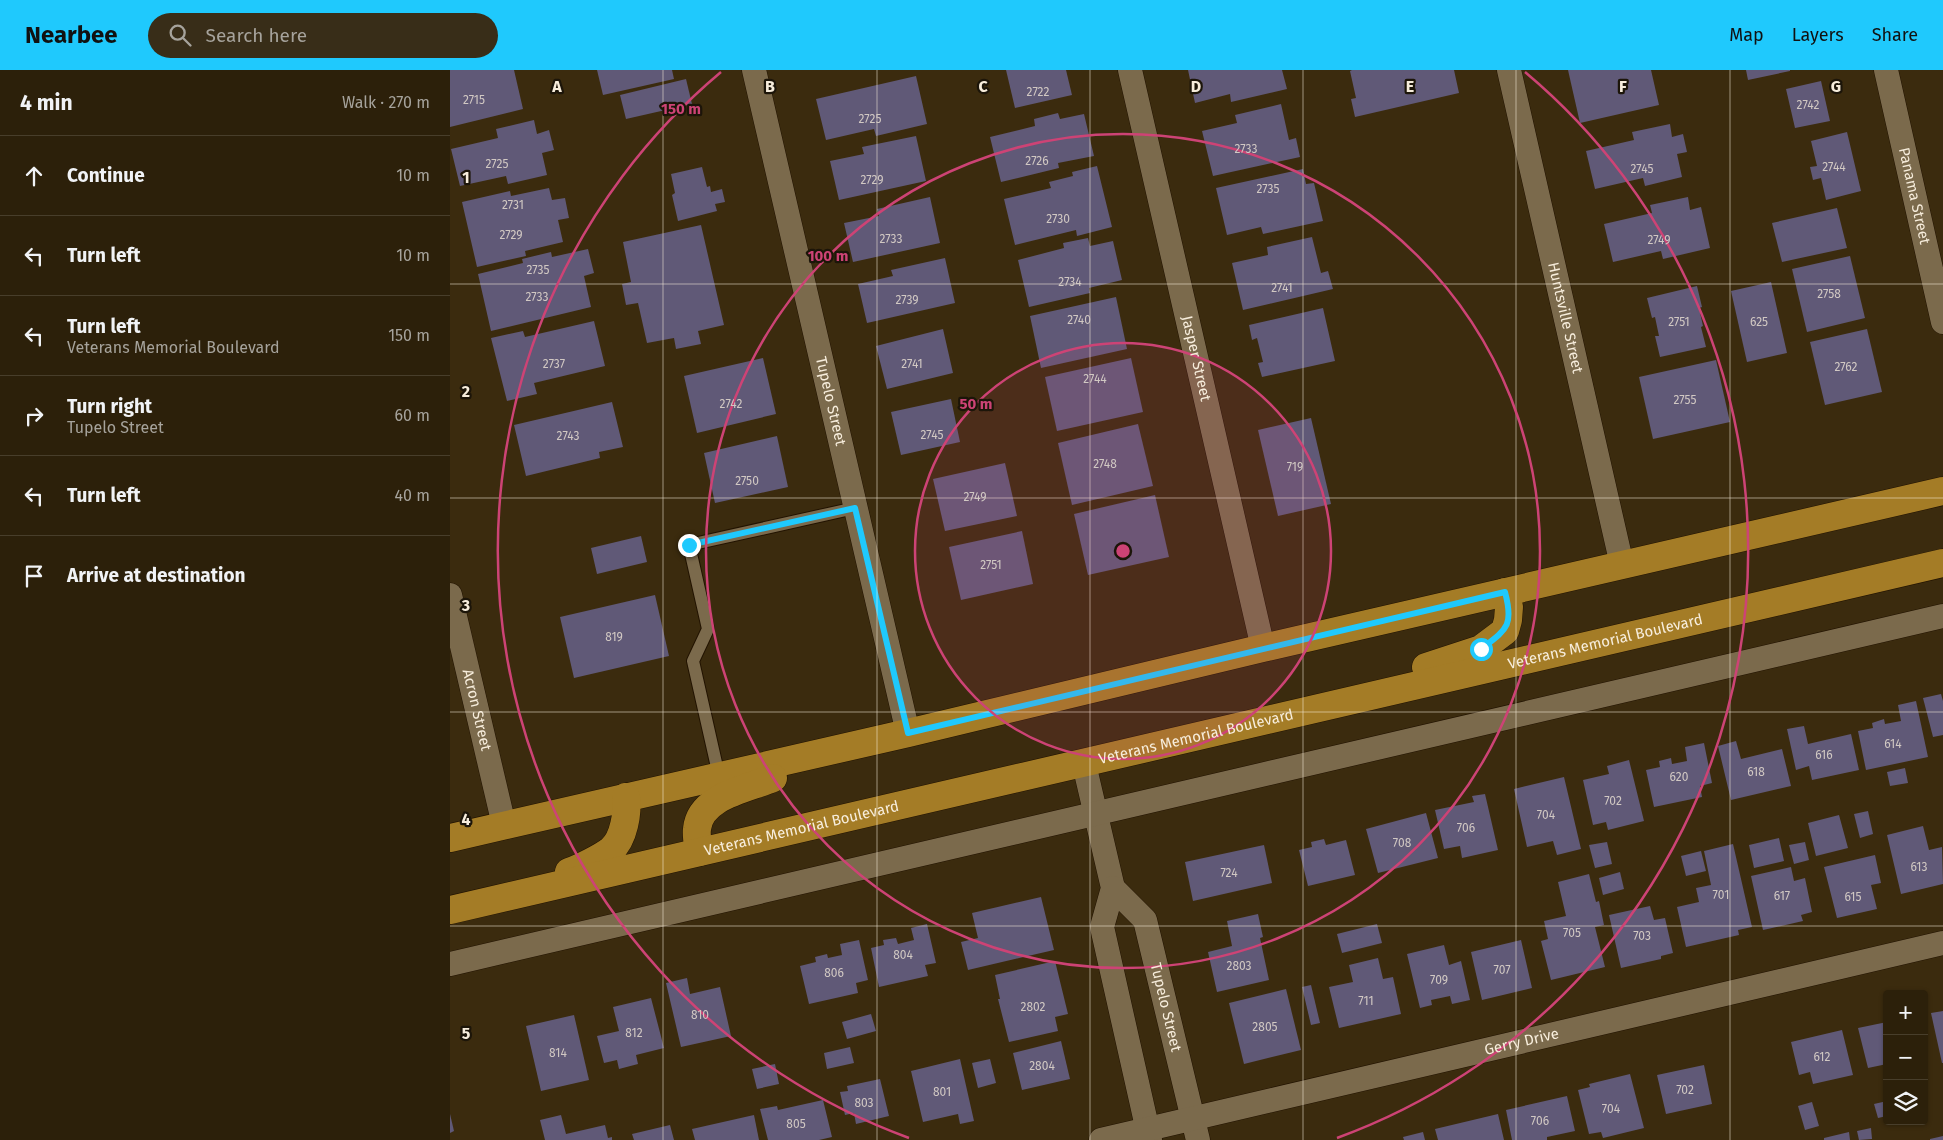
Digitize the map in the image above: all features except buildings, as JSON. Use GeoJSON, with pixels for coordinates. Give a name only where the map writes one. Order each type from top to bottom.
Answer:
{"type":"FeatureCollection","features":[{"type":"Feature","properties":{"kind":"main road"},"geometry":{"type":"LineString","coordinates":[[450,838],[1943,491]]}},
{"type":"Feature","properties":{"kind":"main road","name":"Veterans Memorial Boulevard"},"geometry":{"type":"LineString","coordinates":[[450,909],[1084,764],[1943,563]]}},
{"type":"Feature","properties":{"kind":"main road"},"geometry":{"type":"LineString","coordinates":[[1258,722],[1481,649],[1505,631],[1509,606],[1505,592]]}},
{"type":"Feature","properties":{"kind":"main road"},"geometry":{"type":"LineString","coordinates":[[699,852],[697,829],[702,813],[716,799],[754,786],[853,745]]}},
{"type":"Feature","properties":{"kind":"main road"},"geometry":{"type":"LineString","coordinates":[[450,909],[575,870],[612,849],[620,837],[627,804],[626,797]]}},
{"type":"Feature","properties":{"kind":"street","name":"Tupelo Street"},"geometry":{"type":"LineString","coordinates":[[754,70],[908,733]]}},
{"type":"Feature","properties":{"kind":"street","name":"Jasper Street"},"geometry":{"type":"LineString","coordinates":[[1130,70],[1264,648]]}},
{"type":"Feature","properties":{"kind":"street","name":"Huntsville Street"},"geometry":{"type":"LineString","coordinates":[[1509,70],[1622,565]]}},
{"type":"Feature","properties":{"kind":"street","name":"Panama Street"},"geometry":{"type":"LineString","coordinates":[[1886,70],[1943,322]]}},
{"type":"Feature","properties":{"kind":"street","name":"Acron Street"},"geometry":{"type":"LineString","coordinates":[[450,595],[504,825]]}},
{"type":"Feature","properties":{"kind":"street"},"geometry":{"type":"LineString","coordinates":[[450,964],[1943,616]]}},
{"type":"Feature","properties":{"kind":"street"},"geometry":{"type":"LineString","coordinates":[[1084,764],[1113,888],[1102,927],[1148,1135]]}},
{"type":"Feature","properties":{"kind":"street","name":"Tupelo Street"},"geometry":{"type":"LineString","coordinates":[[1113,888],[1145,920],[1195,1130]]}},
{"type":"Feature","properties":{"kind":"street","name":"Gerry Drive"},"geometry":{"type":"LineString","coordinates":[[1101,1140],[1195,1130],[1943,944]]}},
{"type":"Feature","properties":{"kind":"lane"},"geometry":{"type":"LineString","coordinates":[[719,776],[693,662],[708,628],[689,545],[855,508]]}},
{"type":"Feature","properties":{"kind":"route"},"geometry":{"type":"LineString","coordinates":[[689,545],[855,508],[908,733],[1505,592],[1509,606],[1505,631],[1481,649]]}}]}
